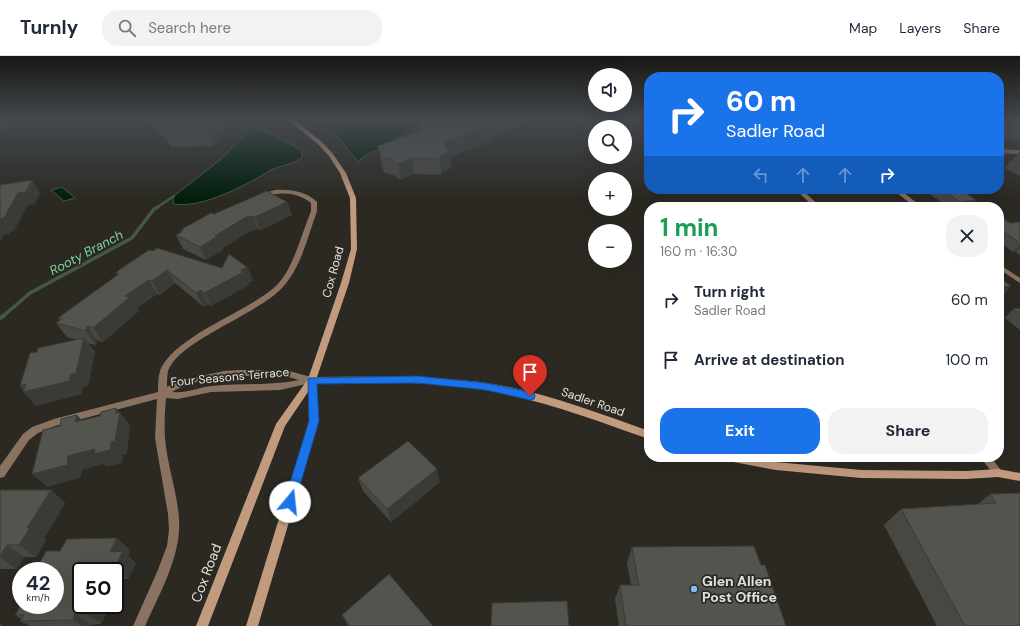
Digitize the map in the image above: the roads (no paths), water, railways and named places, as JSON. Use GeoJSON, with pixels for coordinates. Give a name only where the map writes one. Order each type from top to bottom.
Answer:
{"type":"FeatureCollection","features":[{"type":"Feature","properties":{"kind":"main road","name":"Cox Road"},"geometry":{"type":"LineString","coordinates":[[202,626],[281,424],[312,380],[352,258],[354,215],[349,187],[343,173],[331,154],[324,147]]}},
{"type":"Feature","properties":{"kind":"main road","name":"Sadler Road"},"geometry":{"type":"LineString","coordinates":[[312,380],[417,379],[486,387],[518,393],[568,406],[644,433]]}},
{"type":"Feature","properties":{"kind":"main road","name":"Cox Road"},"geometry":{"type":"LineString","coordinates":[[252,626],[314,421],[312,380]]}},
{"type":"Feature","properties":{"kind":"main road"},"geometry":{"type":"LineString","coordinates":[[755,462],[776,466],[861,474],[966,475],[998,473],[1020,477]]}},
{"type":"Feature","properties":{"kind":"street"},"geometry":{"type":"LineString","coordinates":[[1004,152],[1020,152]]}},
{"type":"Feature","properties":{"kind":"street","name":"Four Seasons Terrace"},"geometry":{"type":"LineString","coordinates":[[139,626],[162,574],[172,546],[174,530],[173,514],[160,438],[164,371],[173,358],[186,345],[253,306],[279,287],[291,272],[314,211],[314,202],[303,196],[282,191],[265,194],[252,199]]}},
{"type":"Feature","properties":{"kind":"street"},"geometry":{"type":"LineString","coordinates":[[804,194],[812,202]]}},
{"type":"Feature","properties":{"kind":"street"},"geometry":{"type":"LineString","coordinates":[[901,194],[912,202]]}},
{"type":"Feature","properties":{"kind":"street"},"geometry":{"type":"LineString","coordinates":[[1004,270],[1020,281]]}},
{"type":"Feature","properties":{"kind":"street","name":"Four Seasons Terrace"},"geometry":{"type":"LineString","coordinates":[[0,474],[26,437],[36,430],[54,423],[162,394],[178,384],[224,374],[285,373],[312,380]]}},
{"type":"Feature","properties":{"kind":"street","name":"Four Seasons Terrace"},"geometry":{"type":"LineString","coordinates":[[162,394],[178,396],[211,389],[280,386],[312,380]]}},
{"type":"Feature","properties":{"kind":"street"},"geometry":{"type":"LineString","coordinates":[[989,462],[998,473]]}},
{"type":"Feature","properties":{"kind":"waterway","name":"Rooty Branch"},"geometry":{"type":"LineString","coordinates":[[156,208],[174,196]]}},
{"type":"Feature","properties":{"kind":"waterway","name":"Rooty Branch"},"geometry":{"type":"LineString","coordinates":[[2,317],[30,293],[132,238],[156,208]]}},
{"type":"Feature","properties":{"kind":"place","name":"Glen Allen Post Office"},"geometry":{"type":"Point","coordinates":[694,589]}}]}
